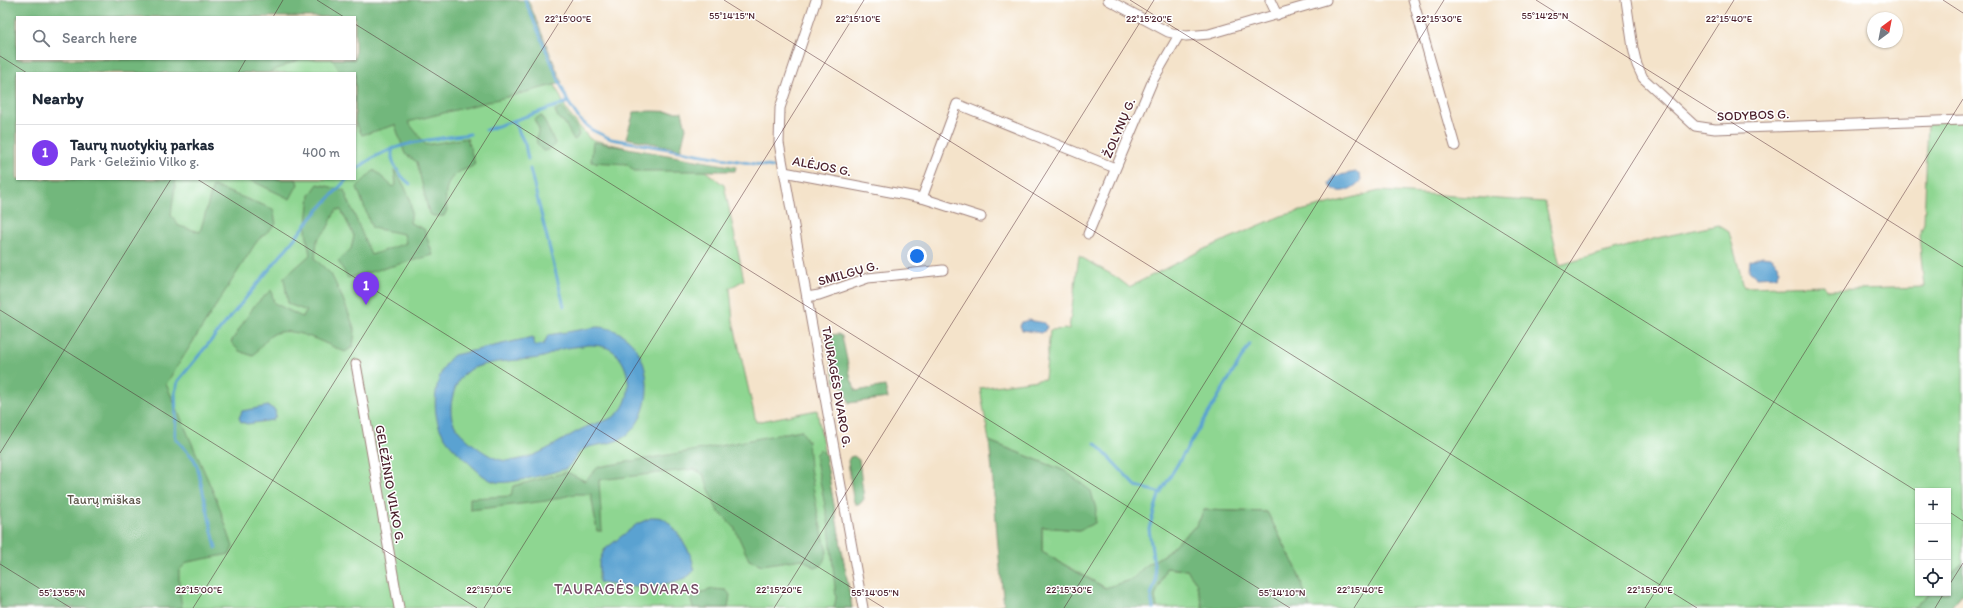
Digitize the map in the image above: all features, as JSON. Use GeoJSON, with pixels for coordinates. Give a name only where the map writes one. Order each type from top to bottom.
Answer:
{"type":"FeatureCollection","features":[{"type":"Feature","properties":{"kind":"street","name":"ALĖJOS G."},"geometry":{"type":"LineString","coordinates":[[816,0],[780,108],[779,131],[784,172],[922,198],[981,217]]}},
{"type":"Feature","properties":{"kind":"street"},"geometry":{"type":"LineString","coordinates":[[1108,0],[1168,32],[1179,35],[1198,36],[1326,0]]}},
{"type":"Feature","properties":{"kind":"street"},"geometry":{"type":"LineString","coordinates":[[1270,0],[1277,15]]}},
{"type":"Feature","properties":{"kind":"street"},"geometry":{"type":"LineString","coordinates":[[1414,0],[1455,146]]}},
{"type":"Feature","properties":{"kind":"street","name":"SODYBOS G."},"geometry":{"type":"LineString","coordinates":[[1626,0],[1633,48],[1637,65],[1643,78],[1695,126],[1715,129],[1963,120]]}},
{"type":"Feature","properties":{"kind":"street","name":"ŽOLYNŲ G."},"geometry":{"type":"LineString","coordinates":[[1088,234],[1153,80],[1179,35]]}},
{"type":"Feature","properties":{"kind":"street"},"geometry":{"type":"LineString","coordinates":[[922,198],[956,104],[1115,168]]}},
{"type":"Feature","properties":{"kind":"street","name":"TAURAGĖS DVARO G."},"geometry":{"type":"LineString","coordinates":[[784,172],[808,297],[863,608]]}},
{"type":"Feature","properties":{"kind":"street","name":"SMILGŲ G."},"geometry":{"type":"LineString","coordinates":[[808,297],[819,295],[868,278],[943,270]]}},
{"type":"Feature","properties":{"kind":"street","name":"GELEŽINIO VILKO G."},"geometry":{"type":"LineString","coordinates":[[356,364],[399,608]]}},
{"type":"Feature","properties":{"kind":"green space","name":"Taurų miškas"},"geometry":{"type":"Polygon","coordinates":[[[0,0],[528,0],[562,83],[408,122],[426,145],[467,138],[475,164],[456,174],[449,183],[446,193],[447,210],[444,216],[434,216],[429,214],[417,162],[405,154],[395,125],[362,135],[356,124],[356,72],[340,72],[333,60],[356,60],[356,16],[16,16],[16,60],[298,60],[270,72],[16,72],[16,180],[176,180],[171,215],[179,226],[200,232],[213,186],[273,209],[276,224],[257,241],[166,384],[218,503],[233,547],[230,554],[188,562],[179,570],[179,586],[182,608],[0,608],[0,0]]]}},
{"type":"Feature","properties":{"kind":"green space"},"geometry":{"type":"Polygon","coordinates":[[[529,29],[568,113],[590,139],[697,165],[724,185],[744,280],[730,288],[733,321],[756,422],[817,410],[852,608],[0,608],[0,214],[33,180],[356,180],[356,72],[241,72],[270,60],[356,59],[529,29]]]}},
{"type":"Feature","properties":{"kind":"green space"},"geometry":{"type":"Polygon","coordinates":[[[562,108],[578,130],[579,134],[574,140],[564,122],[559,119],[555,111],[562,108]]]}},
{"type":"Feature","properties":{"kind":"green space"},"geometry":{"type":"Polygon","coordinates":[[[634,112],[682,112],[686,128],[681,149],[626,138],[634,112]]]}},
{"type":"Feature","properties":{"kind":"green space"},"geometry":{"type":"Polygon","coordinates":[[[542,116],[555,143],[547,150],[543,151],[537,143],[539,129],[534,119],[542,116]]]}},
{"type":"Feature","properties":{"kind":"green space"},"geometry":{"type":"Polygon","coordinates":[[[1963,120],[1963,563],[1951,573],[1951,488],[1915,488],[1915,596],[1927,596],[1913,608],[1310,608],[1296,568],[1267,512],[1204,510],[1197,525],[1168,552],[1144,567],[1133,579],[1106,588],[1042,552],[1042,527],[1079,530],[1065,471],[989,441],[980,388],[1045,379],[1050,330],[1069,329],[1079,256],[1116,277],[1129,287],[1200,251],[1281,216],[1379,191],[1545,202],[1560,265],[1657,238],[1718,225],[1729,232],[1744,287],[1824,285],[1826,290],[1924,287],[1919,235],[1924,223],[1928,121],[1963,120]]]}},
{"type":"Feature","properties":{"kind":"green space"},"geometry":{"type":"Polygon","coordinates":[[[593,142],[736,167],[735,171],[634,171],[627,164],[591,162],[593,142]]]}},
{"type":"Feature","properties":{"kind":"green space"},"geometry":{"type":"Polygon","coordinates":[[[374,170],[393,187],[396,184],[394,170],[405,188],[410,201],[410,223],[424,229],[433,255],[348,278],[338,261],[351,249],[354,236],[341,210],[336,210],[327,229],[317,240],[315,259],[331,274],[343,299],[355,330],[353,347],[345,352],[308,336],[298,333],[279,332],[269,337],[253,356],[239,351],[231,342],[254,306],[271,290],[274,303],[302,317],[307,311],[288,304],[284,278],[310,255],[306,232],[310,195],[318,184],[344,190],[371,255],[406,243],[404,234],[372,228],[357,187],[374,170]]]}},
{"type":"Feature","properties":{"kind":"green space"},"geometry":{"type":"Polygon","coordinates":[[[250,180],[296,180],[298,184],[290,199],[250,180]]]}},
{"type":"Feature","properties":{"kind":"green space"},"geometry":{"type":"Polygon","coordinates":[[[838,334],[842,336],[851,379],[856,391],[885,386],[888,398],[849,403],[844,388],[835,382],[826,338],[831,335],[838,334]]]}},
{"type":"Feature","properties":{"kind":"green space"},"geometry":{"type":"Polygon","coordinates":[[[801,430],[808,441],[810,468],[818,515],[827,552],[822,565],[816,568],[802,559],[762,565],[749,560],[734,527],[717,510],[703,474],[694,469],[599,480],[602,531],[597,531],[591,494],[575,494],[546,501],[470,510],[470,498],[511,496],[513,486],[567,472],[585,481],[598,467],[709,448],[801,430]]]}},
{"type":"Feature","properties":{"kind":"green space"},"geometry":{"type":"Polygon","coordinates":[[[989,441],[1065,471],[1091,491],[1096,509],[1095,523],[1079,530],[1042,527],[1042,552],[1105,588],[1133,579],[1144,567],[1168,552],[1197,525],[1204,510],[1267,512],[1296,568],[1310,608],[1203,608],[1196,582],[1187,570],[1166,568],[1155,597],[1157,608],[991,608],[1004,604],[989,441]]]}},
{"type":"Feature","properties":{"kind":"green space"},"geometry":{"type":"Polygon","coordinates":[[[820,449],[825,454],[852,608],[834,608],[836,598],[829,526],[815,455],[820,449]]]}},
{"type":"Feature","properties":{"kind":"green space"},"geometry":{"type":"Polygon","coordinates":[[[854,456],[859,460],[864,499],[860,504],[855,504],[853,499],[848,461],[850,457],[854,456]]]}},
{"type":"Feature","properties":{"kind":"green space"},"geometry":{"type":"Polygon","coordinates":[[[1963,563],[1963,593],[1950,608],[1913,608],[1927,596],[1951,596],[1951,573],[1963,563]]]}},
{"type":"Feature","properties":{"kind":"green space"},"geometry":{"type":"Polygon","coordinates":[[[1165,568],[1187,570],[1196,582],[1203,608],[1157,608],[1155,597],[1165,568]]]}},
{"type":"Feature","properties":{"kind":"green space"},"geometry":{"type":"Polygon","coordinates":[[[713,589],[726,590],[730,595],[728,608],[693,608],[691,601],[695,594],[713,589]]]}},
{"type":"Feature","properties":{"kind":"water"},"geometry":{"type":"Polygon","coordinates":[[[1356,172],[1360,174],[1361,180],[1350,189],[1345,191],[1336,191],[1329,184],[1334,176],[1356,172]]]}},
{"type":"Feature","properties":{"kind":"water"},"geometry":{"type":"Polygon","coordinates":[[[1762,256],[1770,257],[1778,264],[1779,270],[1776,276],[1756,277],[1749,271],[1750,261],[1762,256]]]}},
{"type":"Feature","properties":{"kind":"water"},"geometry":{"type":"Polygon","coordinates":[[[1028,320],[1045,323],[1047,327],[1045,331],[1041,333],[1022,330],[1020,326],[1022,322],[1028,320]]]}},
{"type":"Feature","properties":{"kind":"water"},"geometry":{"type":"Polygon","coordinates":[[[597,327],[615,331],[629,340],[639,353],[645,369],[647,386],[645,404],[639,420],[629,433],[619,440],[586,448],[577,455],[571,464],[565,469],[511,482],[492,481],[459,454],[447,441],[441,431],[435,401],[436,390],[442,370],[454,355],[533,337],[535,346],[544,344],[548,335],[597,327]],[[588,345],[558,350],[547,356],[539,358],[499,362],[478,366],[469,370],[463,375],[456,385],[452,399],[451,412],[454,424],[466,439],[485,453],[497,459],[511,461],[534,455],[584,428],[613,417],[622,408],[628,391],[627,374],[624,365],[620,358],[611,350],[605,347],[588,345]]]}},
{"type":"Feature","properties":{"kind":"water"},"geometry":{"type":"Polygon","coordinates":[[[268,406],[275,410],[276,416],[273,420],[247,424],[241,422],[239,418],[242,411],[268,406]]]}},
{"type":"Feature","properties":{"kind":"water"},"geometry":{"type":"Polygon","coordinates":[[[653,517],[662,518],[667,521],[684,542],[692,559],[694,566],[693,571],[688,577],[677,581],[649,586],[619,586],[599,582],[599,562],[604,550],[637,524],[653,517]]]}},
{"type":"Feature","properties":{"kind":"waterway"},"geometry":{"type":"LineString","coordinates":[[525,0],[568,102],[580,120],[592,130],[611,139],[778,168]]}},
{"type":"Feature","properties":{"kind":"waterway"},"geometry":{"type":"LineString","coordinates":[[486,130],[568,102]]}},
{"type":"Feature","properties":{"kind":"waterway"},"geometry":{"type":"LineString","coordinates":[[514,122],[525,144],[528,159]]}},
{"type":"Feature","properties":{"kind":"waterway"},"geometry":{"type":"LineString","coordinates":[[356,170],[367,161],[394,148],[424,141],[470,134]]}},
{"type":"Feature","properties":{"kind":"waterway"},"geometry":{"type":"LineString","coordinates":[[393,148],[392,158],[396,168],[402,177],[410,184]]}},
{"type":"Feature","properties":{"kind":"waterway"},"geometry":{"type":"LineString","coordinates":[[530,169],[564,306]]}},
{"type":"Feature","properties":{"kind":"waterway"},"geometry":{"type":"LineString","coordinates":[[216,548],[197,466],[194,459],[176,439],[175,392],[178,381],[313,216],[346,180]]}},
{"type":"Feature","properties":{"kind":"waterway"},"geometry":{"type":"LineString","coordinates":[[1153,608],[1151,596],[1156,580],[1149,529],[1159,495],[1250,344]]}},
{"type":"Feature","properties":{"kind":"waterway"},"geometry":{"type":"LineString","coordinates":[[1095,443],[1136,486],[1161,493]]}},
{"type":"Feature","properties":{"kind":"place","name":"Taurų nuotykių parkas"},"geometry":{"type":"Point","coordinates":[366,305]}},
{"type":"Feature","properties":{"kind":"district","name":"TAURAGĖS DVARAS"},"geometry":{"type":"Point","coordinates":[627,589]}}]}
